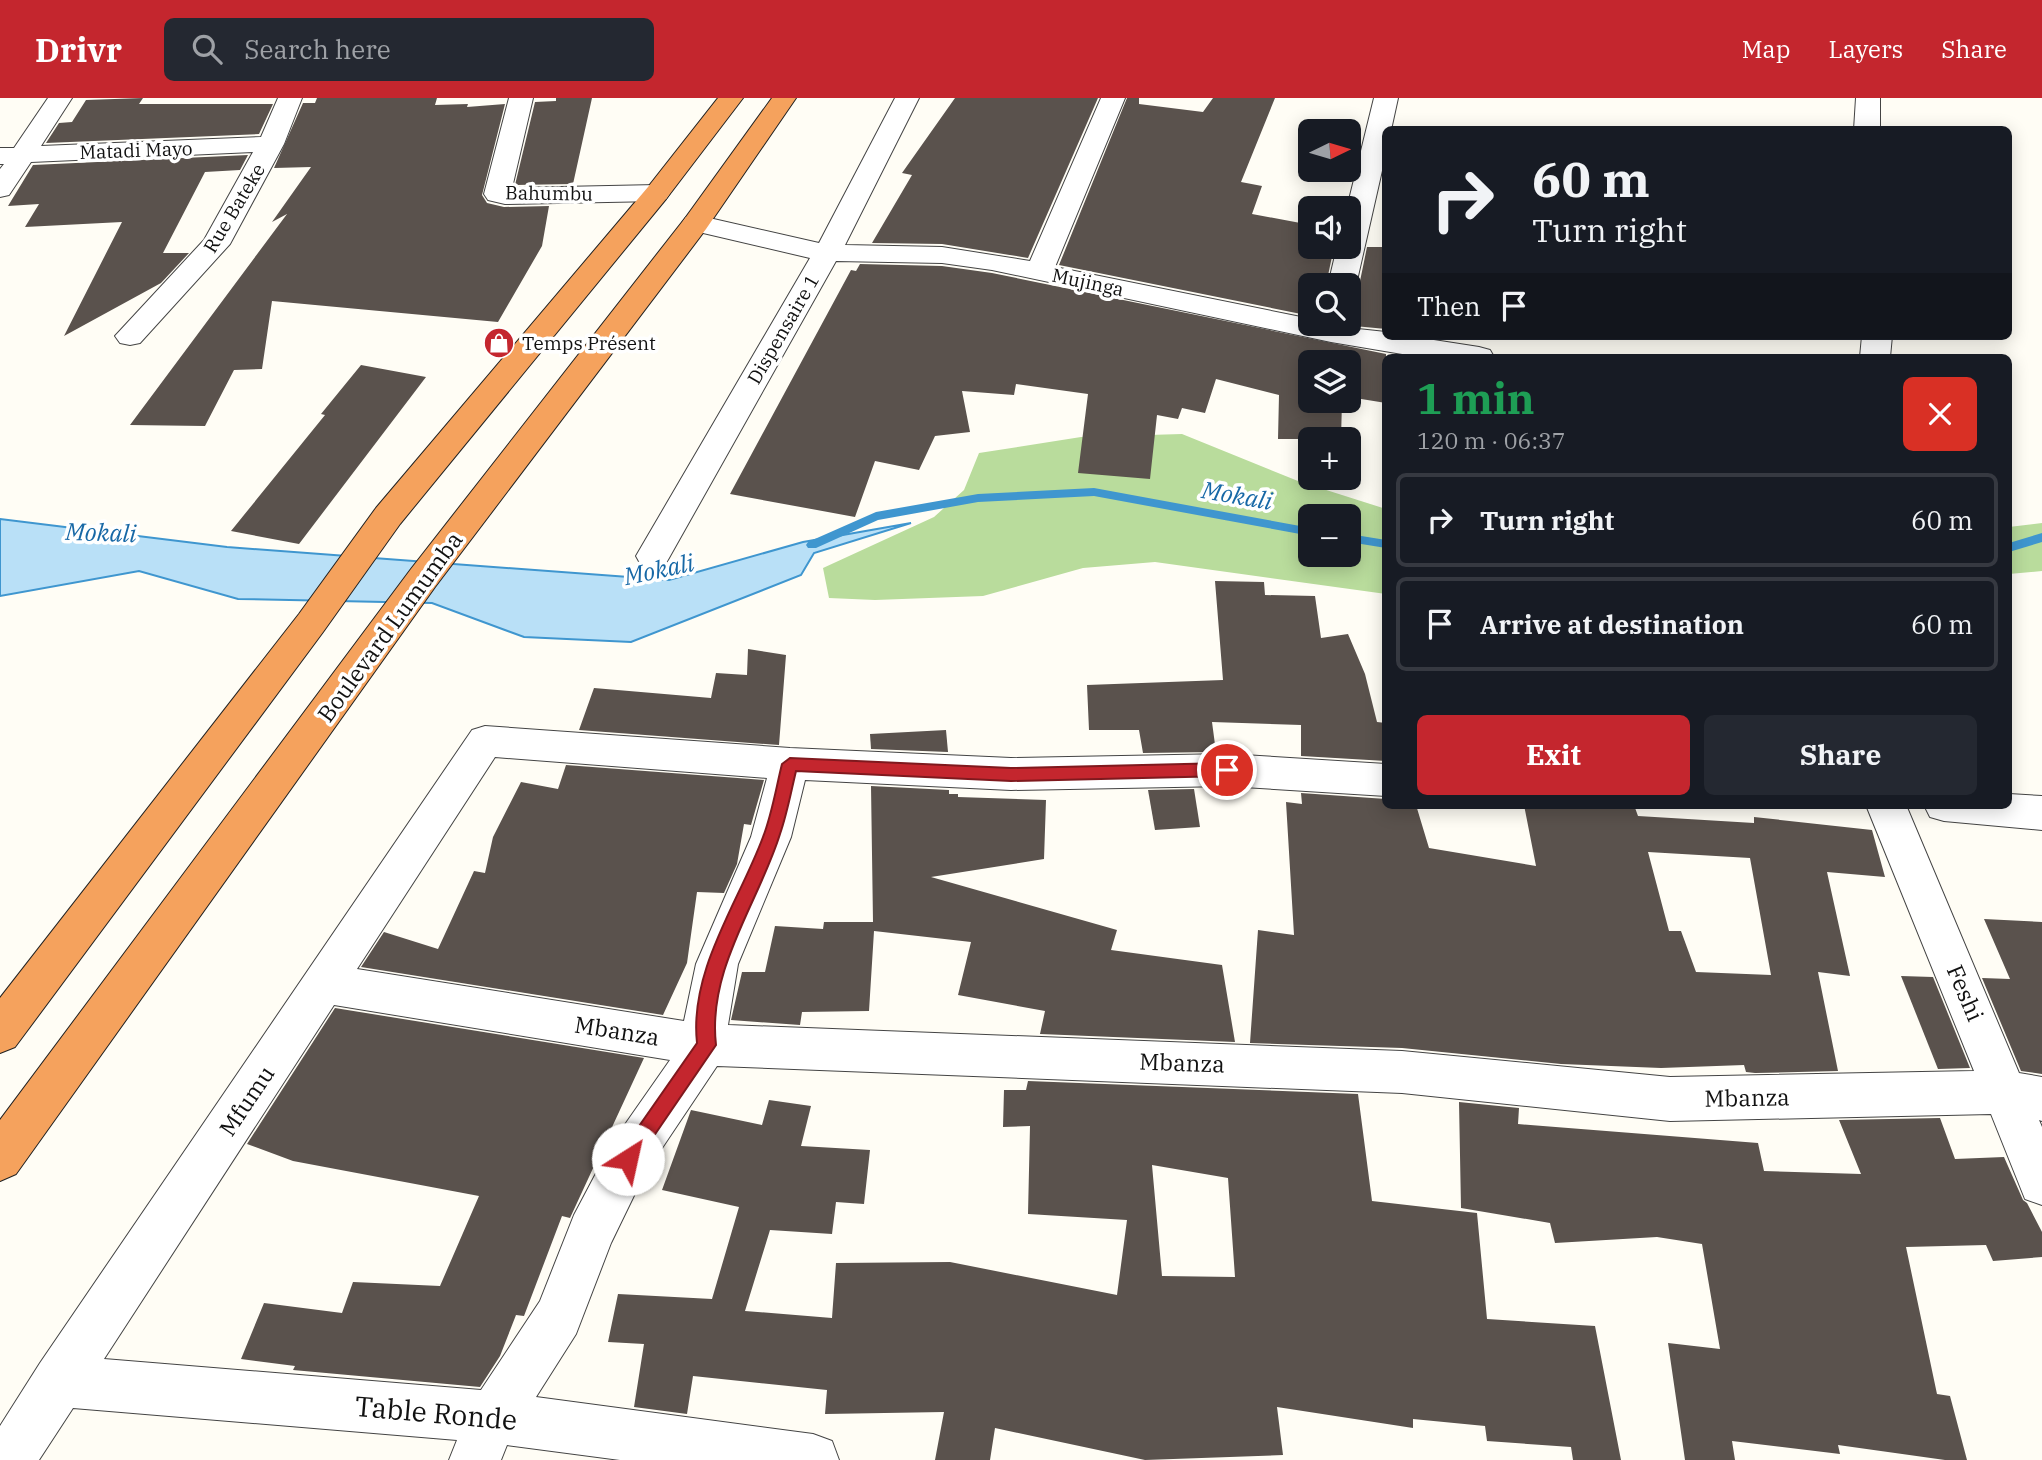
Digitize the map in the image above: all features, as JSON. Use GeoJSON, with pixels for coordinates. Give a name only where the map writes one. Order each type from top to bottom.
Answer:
{"type":"FeatureCollection","features":[{"type":"Feature","properties":{"kind":"highway"},"geometry":{"type":"LineString","coordinates":[[3,1025],[311,623],[388,516],[657,193],[731,98]]}},
{"type":"Feature","properties":{"kind":"highway","name":"Boulevard Lumumba"},"geometry":{"type":"LineString","coordinates":[[0,1158],[459,533],[696,223],[784,98]]}},
{"type":"Feature","properties":{"kind":"street"},"geometry":{"type":"LineString","coordinates":[[0,189],[11,155],[60,98]]}},
{"type":"Feature","properties":{"kind":"street","name":"Rue Bateke"},"geometry":{"type":"LineString","coordinates":[[130,336],[216,244],[271,144],[290,98]]}},
{"type":"Feature","properties":{"kind":"street","name":"Bahumbu"},"geometry":{"type":"LineString","coordinates":[[520,98],[497,194],[657,193]]}},
{"type":"Feature","properties":{"kind":"street","name":"Dispensaire 1"},"geometry":{"type":"LineString","coordinates":[[653,556],[827,253],[907,98]]}},
{"type":"Feature","properties":{"kind":"street"},"geometry":{"type":"LineString","coordinates":[[1039,272],[1113,98]]}},
{"type":"Feature","properties":{"kind":"street"},"geometry":{"type":"LineString","coordinates":[[1345,273],[1386,98]]}},
{"type":"Feature","properties":{"kind":"street"},"geometry":{"type":"LineString","coordinates":[[1867,126],[1868,98]]}},
{"type":"Feature","properties":{"kind":"street","name":"Matadi Mayo"},"geometry":{"type":"LineString","coordinates":[[11,155],[271,144]]}},
{"type":"Feature","properties":{"kind":"street","name":"Mujinga"},"geometry":{"type":"LineString","coordinates":[[696,223],[827,253],[942,255],[1298,322]]}},
{"type":"Feature","properties":{"kind":"street","name":"Mujinga"},"geometry":{"type":"LineString","coordinates":[[1361,334],[1382,338]]}},
{"type":"Feature","properties":{"kind":"street","name":"Mujinga"},"geometry":{"type":"LineString","coordinates":[[1393,340],[1464,354]]}},
{"type":"Feature","properties":{"kind":"street","name":"Mfumu"},"geometry":{"type":"LineString","coordinates":[[8,1460],[485,741],[790,764]]}},
{"type":"Feature","properties":{"kind":"street"},"geometry":{"type":"LineString","coordinates":[[484,1438],[558,1317],[591,1232],[628,1159],[706,1045],[704,1023],[711,985],[740,905],[772,836],[790,764],[1011,774],[1227,770],[1382,780]]}},
{"type":"Feature","properties":{"kind":"street","name":"Feshi"},"geometry":{"type":"LineString","coordinates":[[1888,809],[2024,1095],[2042,1182]]}},
{"type":"Feature","properties":{"kind":"street"},"geometry":{"type":"LineString","coordinates":[[1993,809],[2042,813]]}},
{"type":"Feature","properties":{"kind":"street","name":"Mbanza"},"geometry":{"type":"LineString","coordinates":[[325,984],[706,1045],[1402,1072],[1670,1100],[2024,1095]]}},
{"type":"Feature","properties":{"kind":"street","name":"Table Ronde"},"geometry":{"type":"LineString","coordinates":[[58,1381],[484,1438],[813,1460]]}},
{"type":"Feature","properties":{"kind":"green space"},"geometry":{"type":"Polygon","coordinates":[[[1182,434],[1298,481],[1298,490],[1326,490],[1382,508],[1382,593],[1155,562],[1083,568],[983,596],[875,600],[829,598],[823,568],[934,517],[964,490],[979,453],[1081,437],[1182,434]]]}},
{"type":"Feature","properties":{"kind":"green space"},"geometry":{"type":"Polygon","coordinates":[[[2042,523],[2042,571],[2012,574],[2012,527],[2042,523]]]}},
{"type":"Feature","properties":{"kind":"water"},"geometry":{"type":"Polygon","coordinates":[[[0,519],[227,547],[669,580],[803,542],[911,523],[814,553],[801,575],[631,642],[524,637],[432,603],[238,599],[139,571],[0,596],[0,519]]]}},
{"type":"Feature","properties":{"kind":"building"},"geometry":{"type":"Polygon","coordinates":[[[143,98],[139,104],[273,104],[259,134],[46,143],[59,123],[72,122],[86,100],[143,98]]]}},
{"type":"Feature","properties":{"kind":"building"},"geometry":{"type":"Polygon","coordinates":[[[317,98],[437,98],[435,105],[468,104],[467,107],[505,104],[482,195],[487,203],[504,207],[549,206],[542,246],[498,322],[272,301],[262,369],[234,370],[205,426],[130,425],[287,214],[272,222],[311,167],[274,168],[303,103],[315,103],[317,98]]]}},
{"type":"Feature","properties":{"kind":"building"},"geometry":{"type":"Polygon","coordinates":[[[556,98],[592,98],[573,184],[515,185],[535,102],[556,101],[556,98]]]}},
{"type":"Feature","properties":{"kind":"building"},"geometry":{"type":"Polygon","coordinates":[[[955,98],[1098,98],[1028,258],[942,244],[872,243],[912,175],[902,173],[955,98]]]}},
{"type":"Feature","properties":{"kind":"building"},"geometry":{"type":"Polygon","coordinates":[[[1127,98],[1139,98],[1139,104],[1203,112],[1213,98],[1275,98],[1241,182],[1262,186],[1252,214],[1298,223],[1298,259],[1331,259],[1329,273],[1298,273],[1298,313],[1059,265],[1127,98]]]}},
{"type":"Feature","properties":{"kind":"building"},"geometry":{"type":"Polygon","coordinates":[[[248,155],[240,170],[205,172],[163,253],[189,253],[161,283],[64,336],[122,222],[25,227],[39,204],[8,206],[33,165],[248,155]]]}},
{"type":"Feature","properties":{"kind":"building"},"geometry":{"type":"Polygon","coordinates":[[[1367,247],[1382,247],[1382,329],[1361,327],[1361,276],[1367,247]]]}},
{"type":"Feature","properties":{"kind":"building"},"geometry":{"type":"Polygon","coordinates":[[[860,264],[942,266],[992,273],[1386,354],[1382,354],[1382,402],[1361,399],[1361,350],[1298,350],[1298,413],[1342,413],[1341,427],[1298,427],[1298,439],[1278,439],[1279,395],[1216,379],[1205,413],[1182,408],[1178,419],[1157,415],[1150,479],[1078,473],[1088,394],[1016,384],[1014,395],[962,391],[970,432],[935,436],[919,470],[875,461],[855,517],[730,494],[851,270],[856,271],[860,264]]]}},
{"type":"Feature","properties":{"kind":"building"},"geometry":{"type":"Polygon","coordinates":[[[361,365],[426,377],[299,544],[231,531],[325,415],[321,414],[361,365]]]}},
{"type":"Feature","properties":{"kind":"building"},"geometry":{"type":"Polygon","coordinates":[[[1215,581],[1264,582],[1265,595],[1315,596],[1321,638],[1348,634],[1365,674],[1377,722],[1382,723],[1382,761],[1301,756],[1301,725],[1212,722],[1216,752],[1143,753],[1139,730],[1089,730],[1087,685],[1223,680],[1215,581]]]}},
{"type":"Feature","properties":{"kind":"building"},"geometry":{"type":"Polygon","coordinates":[[[748,649],[786,655],[779,745],[579,730],[594,688],[711,698],[716,673],[747,675],[748,649]]]}},
{"type":"Feature","properties":{"kind":"building"},"geometry":{"type":"Polygon","coordinates":[[[946,730],[948,752],[871,749],[870,734],[946,730]]]}},
{"type":"Feature","properties":{"kind":"building"},"geometry":{"type":"Polygon","coordinates":[[[566,765],[764,780],[751,825],[744,824],[737,864],[724,893],[697,892],[687,963],[663,1015],[361,967],[384,932],[438,949],[474,871],[485,873],[493,837],[521,782],[558,789],[566,765]]]}},
{"type":"Feature","properties":{"kind":"building"},"geometry":{"type":"Polygon","coordinates":[[[871,786],[949,790],[949,794],[958,794],[958,797],[1046,800],[1044,859],[931,877],[1117,930],[1111,950],[1222,965],[1235,1042],[1040,1034],[1045,1011],[958,995],[971,942],[874,931],[869,1011],[802,1012],[800,1025],[731,1020],[742,972],[765,972],[775,926],[823,929],[824,922],[873,922],[871,786]]]}},
{"type":"Feature","properties":{"kind":"building"},"geometry":{"type":"Polygon","coordinates":[[[1194,789],[1200,827],[1155,830],[1148,790],[1194,789]]]}},
{"type":"Feature","properties":{"kind":"building"},"geometry":{"type":"Polygon","coordinates":[[[1301,793],[1382,799],[1382,809],[1417,809],[1429,848],[1536,866],[1525,809],[1635,809],[1638,816],[1754,823],[1754,817],[1872,830],[1885,877],[1827,872],[1850,976],[1818,972],[1838,1071],[1755,1073],[1746,1072],[1744,1065],[1661,1068],[1561,1064],[1402,1048],[1250,1043],[1258,930],[1294,935],[1286,802],[1302,804],[1301,793]],[[1648,852],[1669,931],[1681,931],[1696,972],[1771,975],[1750,858],[1648,852]]]}},
{"type":"Feature","properties":{"kind":"building"},"geometry":{"type":"Polygon","coordinates":[[[1984,919],[2042,922],[2042,1074],[2021,1071],[1982,978],[2010,979],[1984,919]]]}},
{"type":"Feature","properties":{"kind":"building"},"geometry":{"type":"Polygon","coordinates":[[[1901,976],[1933,977],[1970,1068],[1938,1069],[1901,976]]]}},
{"type":"Feature","properties":{"kind":"building"},"geometry":{"type":"Polygon","coordinates":[[[335,1008],[644,1058],[570,1218],[562,1216],[524,1316],[516,1315],[500,1356],[480,1387],[293,1370],[295,1366],[241,1359],[264,1303],[342,1313],[353,1282],[440,1286],[479,1196],[293,1161],[247,1144],[335,1008]]]}},
{"type":"Feature","properties":{"kind":"building"},"geometry":{"type":"Polygon","coordinates":[[[1028,1081],[1358,1094],[1372,1201],[1477,1213],[1487,1319],[1595,1326],[1621,1460],[1573,1460],[1571,1447],[1487,1441],[1485,1426],[1413,1419],[1413,1428],[1277,1407],[1283,1455],[1145,1460],[995,1428],[990,1460],[935,1460],[944,1412],[825,1414],[827,1390],[693,1376],[687,1414],[634,1407],[644,1344],[608,1342],[618,1294],[712,1299],[739,1207],[662,1190],[691,1110],[762,1125],[769,1100],[811,1106],[801,1146],[870,1150],[864,1204],[836,1202],[832,1234],[770,1230],[745,1311],[832,1318],[836,1263],[950,1262],[1117,1295],[1127,1220],[1028,1214],[1030,1126],[1003,1127],[1004,1090],[1026,1090],[1028,1081]],[[1152,1165],[1162,1276],[1235,1277],[1228,1178],[1152,1165]]]}},
{"type":"Feature","properties":{"kind":"building"},"geometry":{"type":"Polygon","coordinates":[[[1459,1102],[1519,1108],[1518,1124],[1758,1143],[1764,1171],[1861,1174],[1839,1120],[1940,1118],[1955,1159],[2004,1157],[2023,1200],[2042,1232],[2042,1257],[1993,1261],[1986,1245],[1906,1247],[1937,1394],[1950,1396],[1967,1460],[1945,1460],[1838,1445],[1840,1454],[1732,1441],[1735,1460],[1685,1460],[1668,1343],[1720,1349],[1702,1244],[1657,1237],[1555,1243],[1550,1223],[1461,1208],[1459,1102]]]}},
{"type":"Feature","properties":{"kind":"waterway","name":"Mokali"},"geometry":{"type":"LineString","coordinates":[[812,545],[876,516],[978,498],[1094,492],[1298,530]]}},
{"type":"Feature","properties":{"kind":"waterway","name":"Mokali"},"geometry":{"type":"LineString","coordinates":[[2012,547],[2042,537]]}},
{"type":"Feature","properties":{"kind":"waterway","name":"Mokali"},"geometry":{"type":"LineString","coordinates":[[1361,540],[1382,543]]}},
{"type":"Feature","properties":{"kind":"place","name":"Temps Présent"},"geometry":{"type":"Point","coordinates":[499,343]}},
{"type":"Feature","properties":{"kind":"route"},"geometry":{"type":"LineString","coordinates":[[628,1159],[706,1045],[704,1023],[711,985],[740,905],[772,836],[790,764],[1011,774],[1227,770]]}}]}
